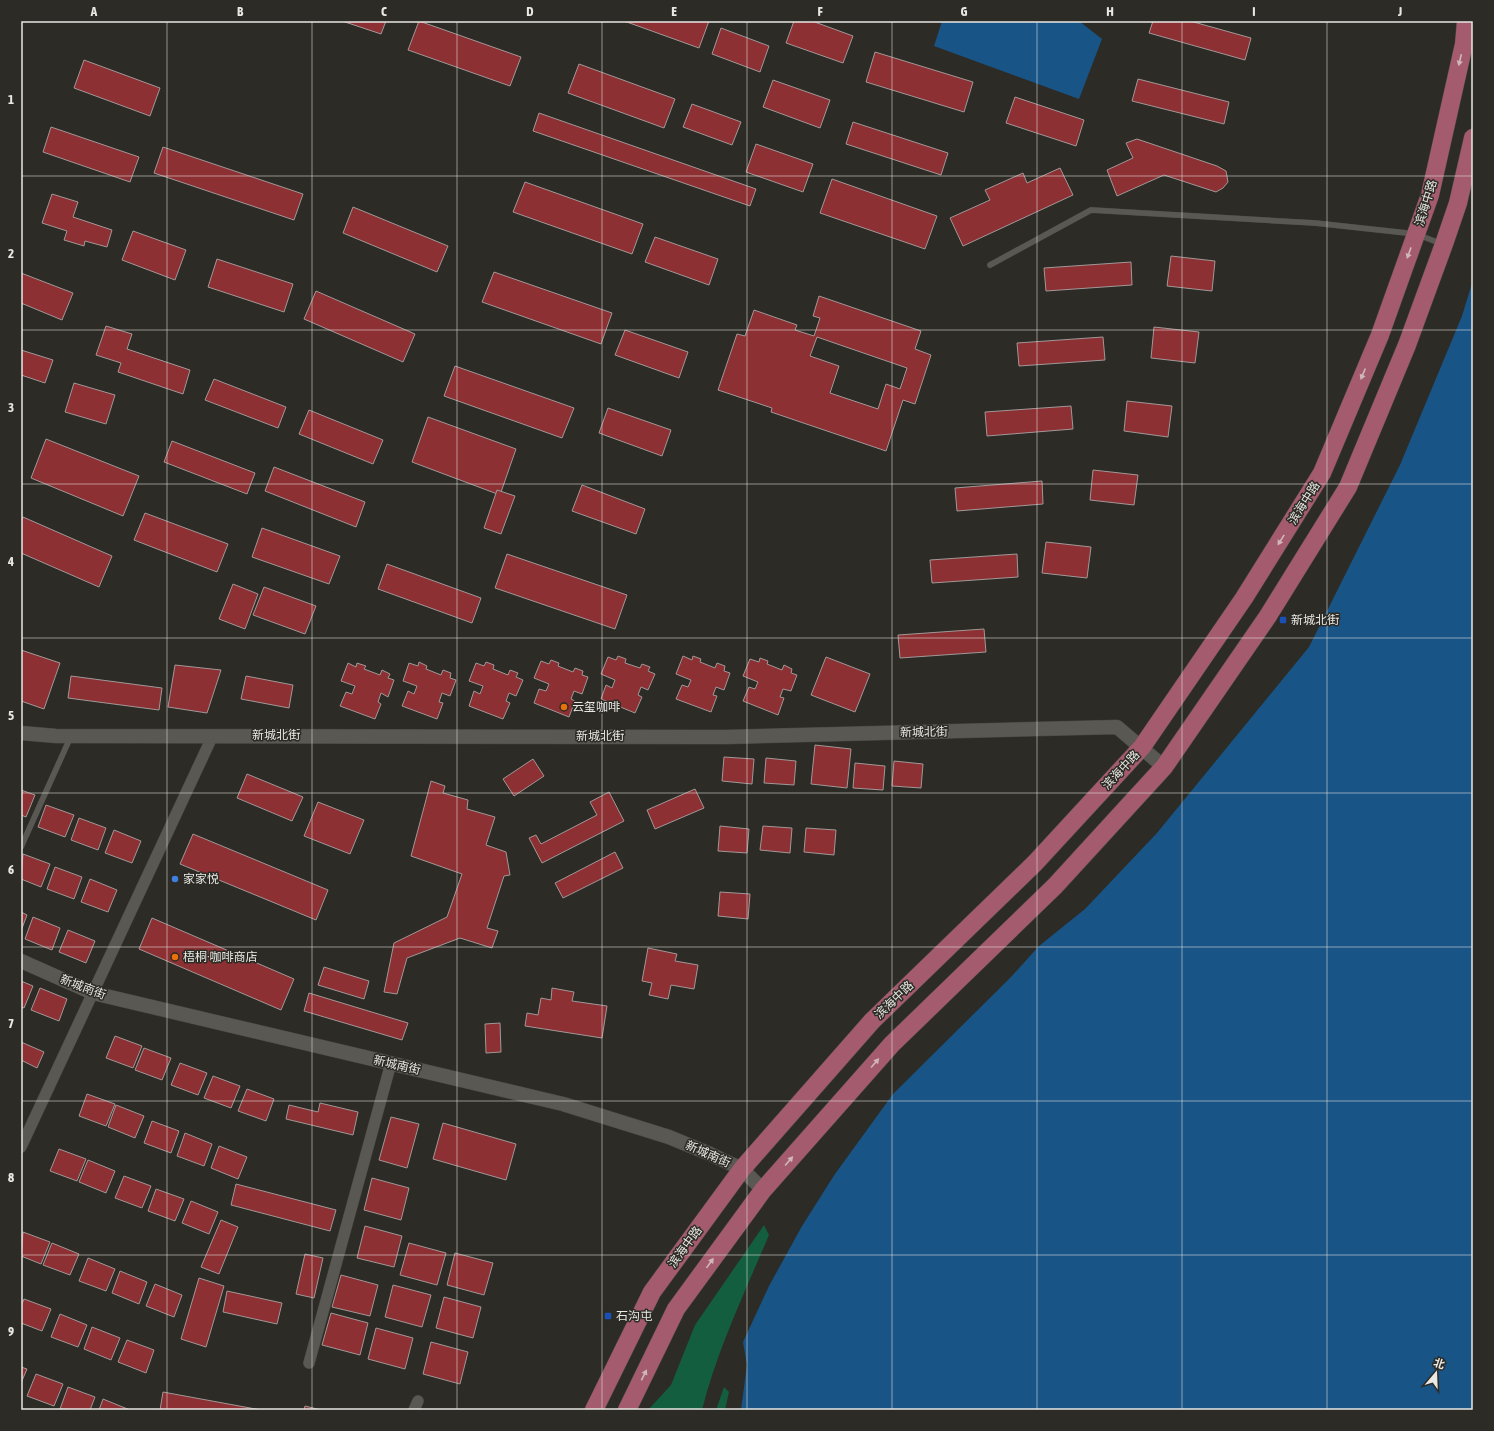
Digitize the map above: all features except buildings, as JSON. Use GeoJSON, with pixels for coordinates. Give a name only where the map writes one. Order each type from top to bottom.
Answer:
{"type":"FeatureCollection","features":[{"type":"Feature","properties":{"kind":"main road","name":"滨海中路"},"geometry":{"type":"LineString","coordinates":[[594,1410],[652,1292],[742,1169],[872,1021],[1035,863],[1142,747],[1244,598],[1322,473],[1380,335],[1430,195],[1464,44],[1466,21]]}},
{"type":"Feature","properties":{"kind":"main road"},"geometry":{"type":"LineString","coordinates":[[627,1410],[676,1309],[764,1190],[892,1044],[1055,886],[1164,767],[1268,616],[1348,487],[1407,346],[1444,244],[1458,203],[1473,138]]}},
{"type":"Feature","properties":{"kind":"street","name":"新城北街"},"geometry":{"type":"LineString","coordinates":[[21,734],[72,736],[213,735],[725,737],[1117,727],[1164,767]]}},
{"type":"Feature","properties":{"kind":"street"},"geometry":{"type":"LineString","coordinates":[[21,1146],[213,735]]}},
{"type":"Feature","properties":{"kind":"street","name":"新城南街"},"geometry":{"type":"LineString","coordinates":[[21,961],[93,993],[571,1106],[669,1137],[710,1154],[742,1169],[764,1190]]}},
{"type":"Feature","properties":{"kind":"street"},"geometry":{"type":"LineString","coordinates":[[310,1363],[391,1063]]}},
{"type":"Feature","properties":{"kind":"lane"},"geometry":{"type":"LineString","coordinates":[[990,264],[1091,210],[1315,223],[1416,234],[1444,244]]}},
{"type":"Feature","properties":{"kind":"lane"},"geometry":{"type":"LineString","coordinates":[[21,847],[72,736]]}},
{"type":"Feature","properties":{"kind":"green space"},"geometry":{"type":"Polygon","coordinates":[[[764,1225],[769,1235],[723,1343],[702,1410],[648,1410],[671,1385],[695,1325],[764,1225]]]}},
{"type":"Feature","properties":{"kind":"green space"},"geometry":{"type":"Polygon","coordinates":[[[724,1387],[729,1392],[725,1410],[716,1410],[724,1387]]]}},
{"type":"Feature","properties":{"kind":"water"},"geometry":{"type":"Polygon","coordinates":[[[942,21],[1079,21],[1102,39],[1079,99],[934,46],[942,21]]]}},
{"type":"Feature","properties":{"kind":"water"},"geometry":{"type":"Polygon","coordinates":[[[1473,280],[1473,1410],[741,1410],[747,1365],[743,1342],[769,1286],[802,1226],[835,1174],[893,1094],[1010,978],[1039,946],[1085,909],[1157,833],[1309,647],[1400,465],[1462,316],[1473,280]]]}},
{"type":"Feature","properties":{"kind":"place","name":"新城北街"},"geometry":{"type":"Point","coordinates":[1283,620]}},
{"type":"Feature","properties":{"kind":"place","name":"云玺咖啡"},"geometry":{"type":"Point","coordinates":[564,707]}},
{"type":"Feature","properties":{"kind":"place","name":"家家悦"},"geometry":{"type":"Point","coordinates":[175,879]}},
{"type":"Feature","properties":{"kind":"place","name":"梧桐·咖啡商店"},"geometry":{"type":"Point","coordinates":[175,957]}},
{"type":"Feature","properties":{"kind":"place","name":"石沟屯"},"geometry":{"type":"Point","coordinates":[608,1316]}}]}
